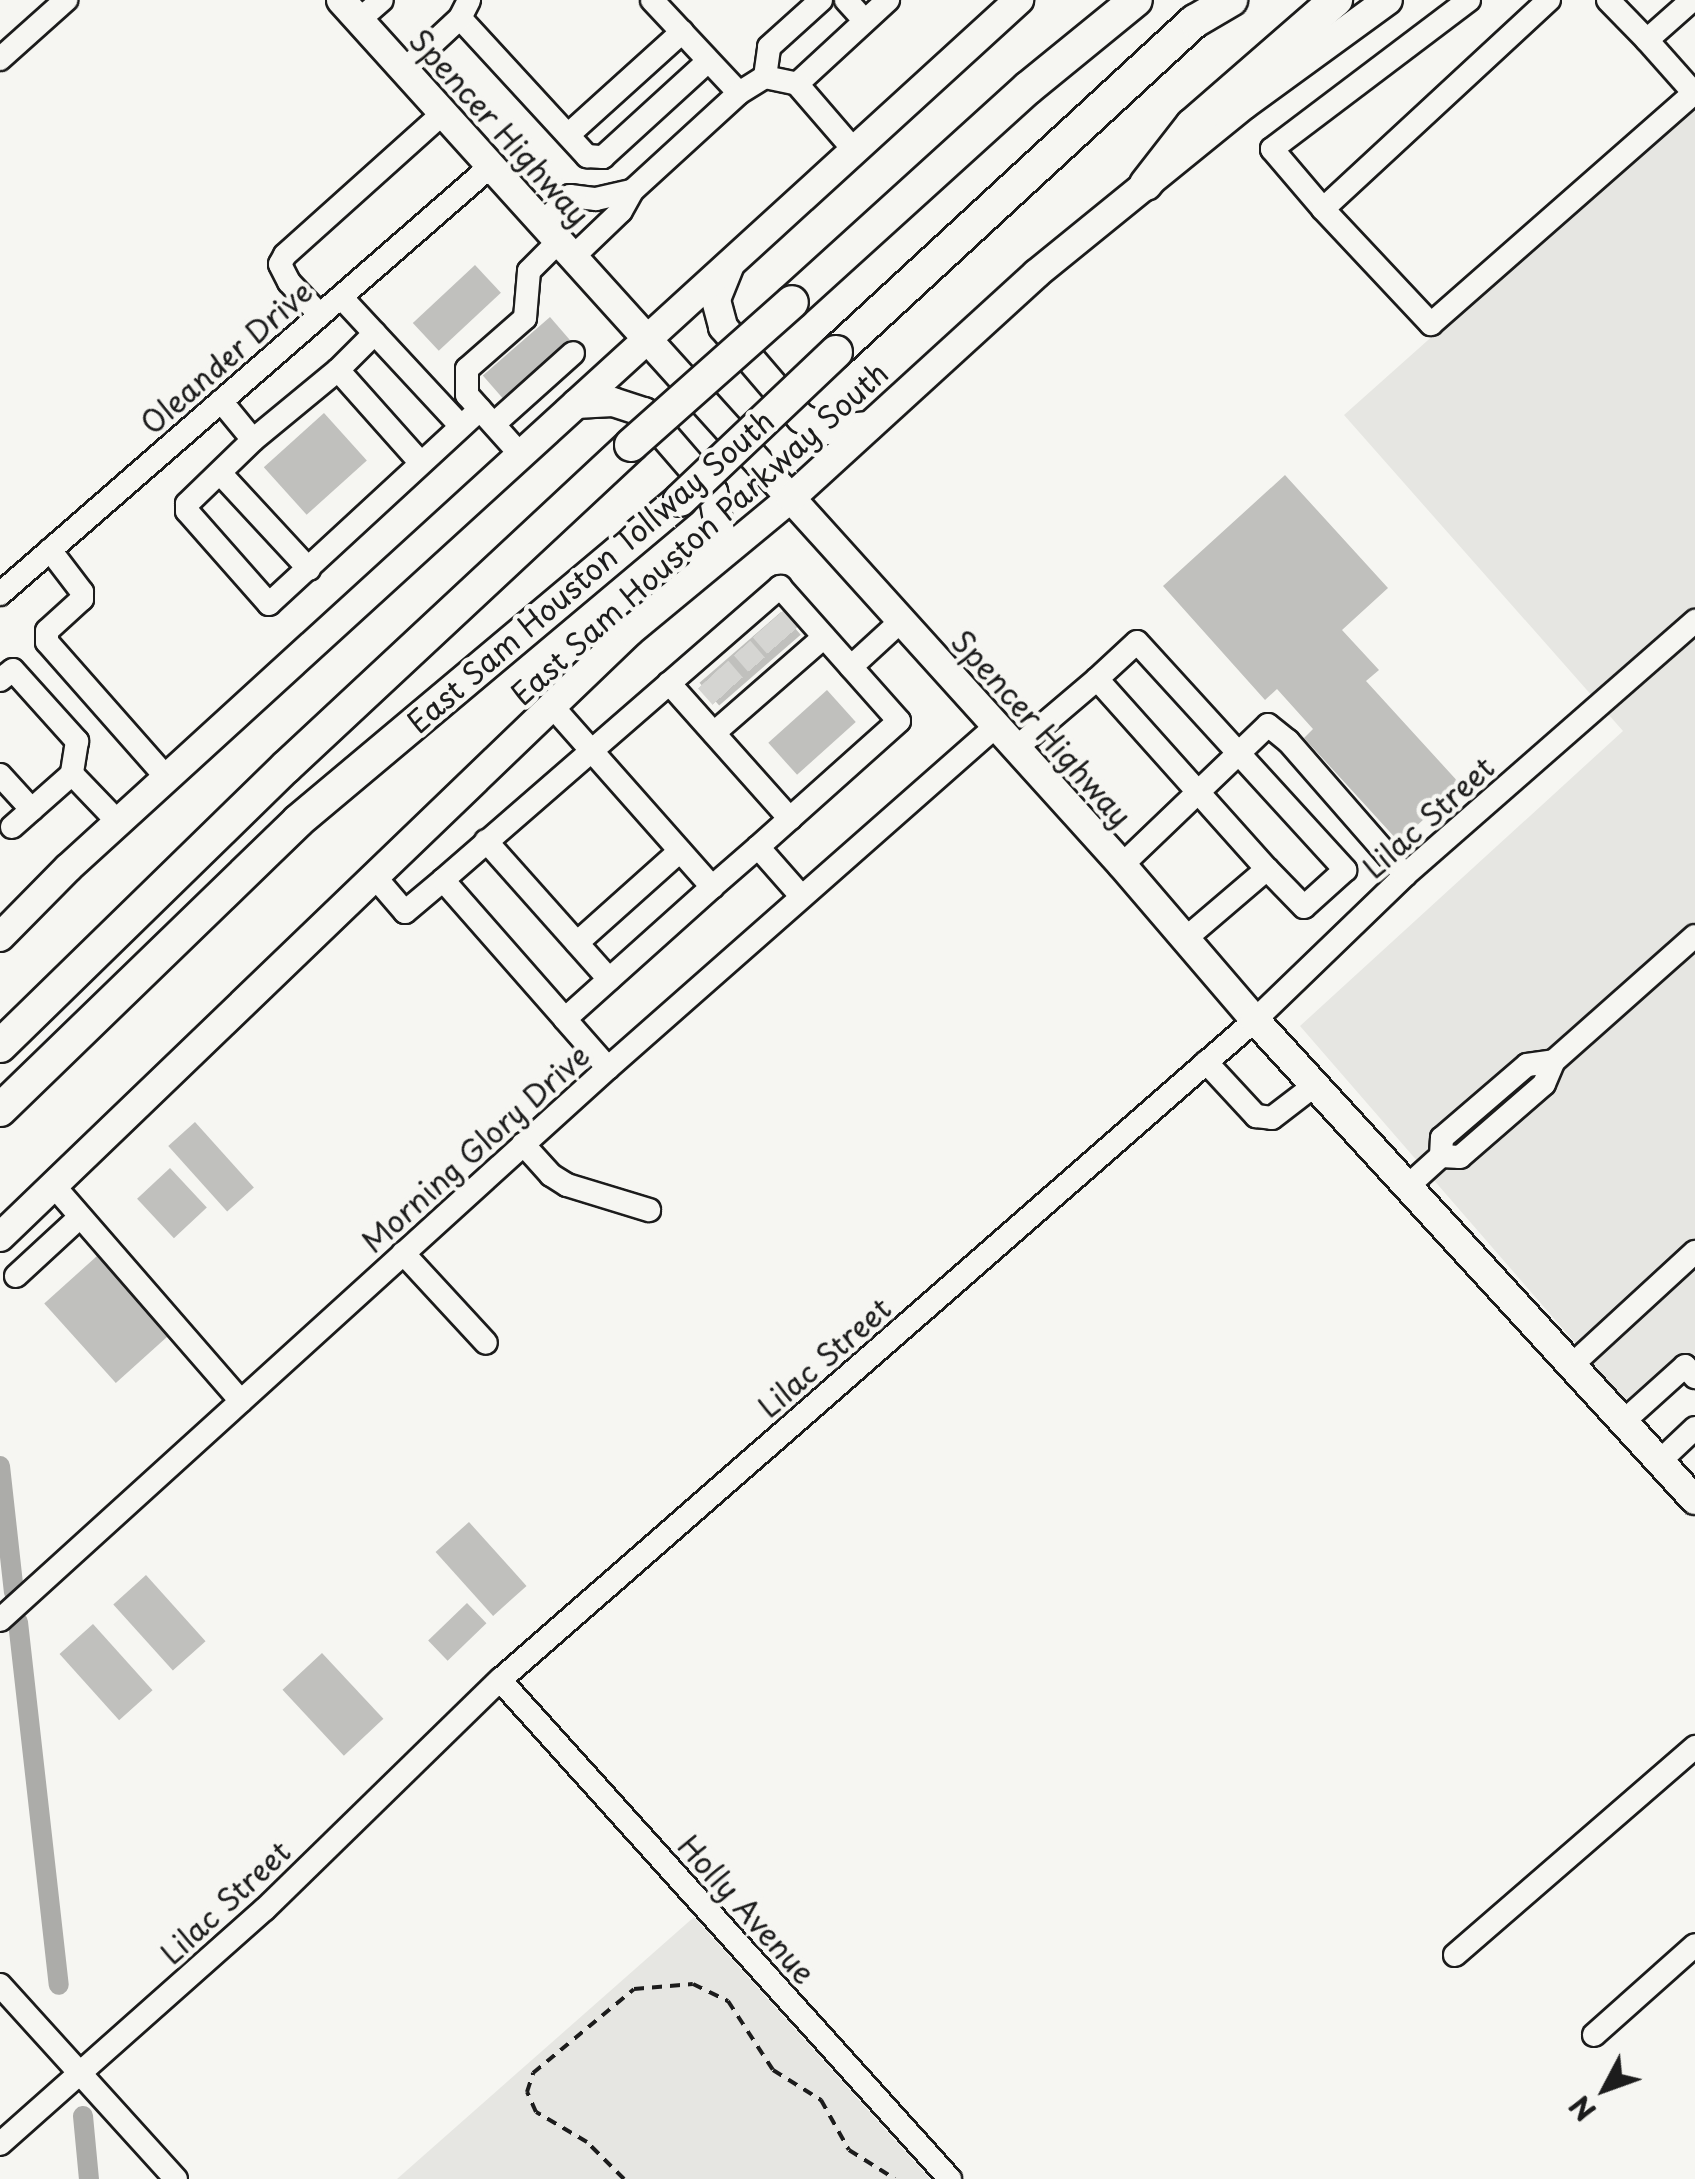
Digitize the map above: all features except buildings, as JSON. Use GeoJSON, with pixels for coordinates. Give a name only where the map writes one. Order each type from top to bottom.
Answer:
{"type":"FeatureCollection","features":[{"type":"Feature","properties":{"kind":"highway","name":"East Sam Houston Tollway South"},"geometry":{"type":"LineString","coordinates":[[0,1046],[286,767],[630,445],[1028,88],[1136,0]]}},
{"type":"Feature","properties":{"kind":"highway","name":"East Sam Houston Tollway South"},"geometry":{"type":"LineString","coordinates":[[0,1110],[298,822],[680,500],[1195,21],[1231,0]]}},
{"type":"Feature","properties":{"kind":"highway"},"geometry":{"type":"LineString","coordinates":[[1146,184],[1192,124],[1336,0]]}},
{"type":"Feature","properties":{"kind":"main road"},"geometry":{"type":"LineString","coordinates":[[0,938],[118,822],[1019,0]]}},
{"type":"Feature","properties":{"kind":"main road","name":"East Sam Houston Parkway South"},"geometry":{"type":"LineString","coordinates":[[0,1237],[630,631],[790,498],[1036,274],[1244,105],[1388,0]]}},
{"type":"Feature","properties":{"kind":"main road","name":"Spencer Highway"},"geometry":{"type":"LineString","coordinates":[[350,10],[1122,865],[1255,1020],[1695,1500]]}},
{"type":"Feature","properties":{"kind":"main road"},"geometry":{"type":"LineString","coordinates":[[732,262],[716,300],[722,327],[801,418],[826,430],[869,426]]}},
{"type":"Feature","properties":{"kind":"main road"},"geometry":{"type":"LineString","coordinates":[[576,404],[613,402],[644,412],[713,492],[720,531],[700,573]]}},
{"type":"Feature","properties":{"kind":"street"},"geometry":{"type":"LineString","coordinates":[[0,59],[66,0]]}},
{"type":"Feature","properties":{"kind":"street"},"geometry":{"type":"LineString","coordinates":[[350,10],[382,0]]}},
{"type":"Feature","properties":{"kind":"street"},"geometry":{"type":"LineString","coordinates":[[652,0],[738,93]]}},
{"type":"Feature","properties":{"kind":"street"},"geometry":{"type":"LineString","coordinates":[[766,77],[770,46],[821,0]]}},
{"type":"Feature","properties":{"kind":"street"},"geometry":{"type":"LineString","coordinates":[[846,0],[865,21]]}},
{"type":"Feature","properties":{"kind":"street"},"geometry":{"type":"LineString","coordinates":[[797,84],[888,0]]}},
{"type":"Feature","properties":{"kind":"street"},"geometry":{"type":"LineString","coordinates":[[1468,0],[1272,149],[1430,324],[1694,92],[1608,0]]}},
{"type":"Feature","properties":{"kind":"street"},"geometry":{"type":"LineString","coordinates":[[1647,40],[1692,0]]}},
{"type":"Feature","properties":{"kind":"street"},"geometry":{"type":"LineString","coordinates":[[1324,208],[1544,2]]}},
{"type":"Feature","properties":{"kind":"street"},"geometry":{"type":"LineString","coordinates":[[404,70],[464,9],[587,156],[603,157],[708,61]]}},
{"type":"Feature","properties":{"kind":"street"},"geometry":{"type":"LineString","coordinates":[[568,135],[682,32]]}},
{"type":"Feature","properties":{"kind":"street"},"geometry":{"type":"LineString","coordinates":[[520,454],[467,395],[467,369],[525,318],[529,271],[558,240],[621,210],[632,191],[738,93],[766,77],[797,84],[854,150]]}},
{"type":"Feature","properties":{"kind":"street"},"geometry":{"type":"LineString","coordinates":[[320,315],[289,282],[280,264],[285,255],[443,113]]}},
{"type":"Feature","properties":{"kind":"street","name":"Oleander Drive"},"geometry":{"type":"LineString","coordinates":[[0,594],[491,166]]}},
{"type":"Feature","properties":{"kind":"street"},"geometry":{"type":"LineString","coordinates":[[558,240],[570,196],[596,199],[632,191]]}},
{"type":"Feature","properties":{"kind":"street"},"geometry":{"type":"LineString","coordinates":[[341,297],[461,426]]}},
{"type":"Feature","properties":{"kind":"street"},"geometry":{"type":"LineString","coordinates":[[374,333],[338,370],[253,440],[187,504],[187,511],[269,604],[461,426],[487,417],[573,353]]}},
{"type":"Feature","properties":{"kind":"street"},"geometry":{"type":"LineString","coordinates":[[338,370],[420,462]]}},
{"type":"Feature","properties":{"kind":"street"},"geometry":{"type":"LineString","coordinates":[[221,401],[253,440]]}},
{"type":"Feature","properties":{"kind":"street"},"geometry":{"type":"LineString","coordinates":[[220,473],[310,568]]}},
{"type":"Feature","properties":{"kind":"street"},"geometry":{"type":"LineString","coordinates":[[50,550],[82,592],[82,599],[47,631],[47,642],[166,778]]}},
{"type":"Feature","properties":{"kind":"street"},"geometry":{"type":"LineString","coordinates":[[374,877],[405,912],[669,683],[706,666],[762,616],[780,587],[800,649]]}},
{"type":"Feature","properties":{"kind":"street"},"geometry":{"type":"LineString","coordinates":[[850,667],[901,621]]}},
{"type":"Feature","properties":{"kind":"street","name":"Lilac Street"},"geometry":{"type":"LineString","coordinates":[[0,2144],[264,1909],[500,1680],[1255,1020],[1406,876],[1695,621]]}},
{"type":"Feature","properties":{"kind":"street"},"geometry":{"type":"LineString","coordinates":[[1016,748],[1137,642],[1345,870],[1304,907],[1097,678]]}},
{"type":"Feature","properties":{"kind":"street"},"geometry":{"type":"LineString","coordinates":[[564,1019],[898,722],[850,667],[800,649]]}},
{"type":"Feature","properties":{"kind":"street"},"geometry":{"type":"LineString","coordinates":[[714,733],[738,702],[800,649]]}},
{"type":"Feature","properties":{"kind":"street"},"geometry":{"type":"LineString","coordinates":[[0,680],[13,670],[77,741],[72,774],[12,828]]}},
{"type":"Feature","properties":{"kind":"street"},"geometry":{"type":"LineString","coordinates":[[669,683],[790,818]]}},
{"type":"Feature","properties":{"kind":"street"},"geometry":{"type":"LineString","coordinates":[[552,706],[712,887]]}},
{"type":"Feature","properties":{"kind":"street"},"geometry":{"type":"LineString","coordinates":[[1122,865],[1268,725],[1288,741],[1406,876]]}},
{"type":"Feature","properties":{"kind":"street","name":"Morning Glory Drive"},"geometry":{"type":"LineString","coordinates":[[0,1620],[523,1144],[996,726]]}},
{"type":"Feature","properties":{"kind":"street"},"geometry":{"type":"LineString","coordinates":[[72,774],[118,822]]}},
{"type":"Feature","properties":{"kind":"street"},"geometry":{"type":"LineString","coordinates":[[0,776],[32,810]]}},
{"type":"Feature","properties":{"kind":"street"},"geometry":{"type":"LineString","coordinates":[[486,840],[609,979]]}},
{"type":"Feature","properties":{"kind":"street"},"geometry":{"type":"LineString","coordinates":[[758,847],[801,896]]}},
{"type":"Feature","properties":{"kind":"street"},"geometry":{"type":"LineString","coordinates":[[577,943],[680,851]]}},
{"type":"Feature","properties":{"kind":"street"},"geometry":{"type":"LineString","coordinates":[[1186,939],[1267,869]]}},
{"type":"Feature","properties":{"kind":"street"},"geometry":{"type":"LineString","coordinates":[[443,880],[608,1068]]}},
{"type":"Feature","properties":{"kind":"street"},"geometry":{"type":"LineString","coordinates":[[1409,1186],[1441,1156],[1442,1138],[1527,1066],[1554,1062],[1695,936]]}},
{"type":"Feature","properties":{"kind":"street"},"geometry":{"type":"LineString","coordinates":[[1206,1062],[1256,1116],[1272,1118],[1315,1085]]}},
{"type":"Feature","properties":{"kind":"street"},"geometry":{"type":"LineString","coordinates":[[523,1144],[551,1175],[567,1184],[649,1210]]}},
{"type":"Feature","properties":{"kind":"street"},"geometry":{"type":"LineString","coordinates":[[54,1186],[242,1400]]}},
{"type":"Feature","properties":{"kind":"street"},"geometry":{"type":"LineString","coordinates":[[16,1276],[80,1216]]}},
{"type":"Feature","properties":{"kind":"street"},"geometry":{"type":"LineString","coordinates":[[1572,1364],[1695,1252]]}},
{"type":"Feature","properties":{"kind":"street"},"geometry":{"type":"LineString","coordinates":[[404,1253],[486,1343]]}},
{"type":"Feature","properties":{"kind":"street"},"geometry":{"type":"LineString","coordinates":[[1624,1421],[1685,1366],[1695,1377]]}},
{"type":"Feature","properties":{"kind":"street"},"geometry":{"type":"LineString","coordinates":[[1660,1461],[1695,1428]]}},
{"type":"Feature","properties":{"kind":"street","name":"Holly Avenue"},"geometry":{"type":"LineString","coordinates":[[500,1680],[950,2179]]}},
{"type":"Feature","properties":{"kind":"street"},"geometry":{"type":"LineString","coordinates":[[1455,1955],[1695,1747]]}},
{"type":"Feature","properties":{"kind":"street"},"geometry":{"type":"LineString","coordinates":[[1594,2035],[1695,1945]]}},
{"type":"Feature","properties":{"kind":"street"},"geometry":{"type":"LineString","coordinates":[[0,1985],[176,2179]]}},
{"type":"Feature","properties":{"kind":"path"},"geometry":{"type":"LineString","coordinates":[[624,2179],[587,2142],[536,2112],[527,2092],[533,2072],[634,1989],[693,1984],[728,2001],[774,2070],[821,2100],[849,2150],[895,2179]]}},
{"type":"Feature","properties":{"kind":"shaded area"},"geometry":{"type":"Polygon","coordinates":[[[1695,102],[1695,1374],[1643,1421],[1300,1026],[1623,731],[1344,415],[1695,102]]]}},
{"type":"Feature","properties":{"kind":"shaded area"},"geometry":{"type":"Polygon","coordinates":[[[694,1917],[930,2179],[397,2179],[694,1917]]]}},
{"type":"Feature","properties":{"kind":"waterway"},"geometry":{"type":"LineString","coordinates":[[0,1466],[14,1592]]}},
{"type":"Feature","properties":{"kind":"waterway"},"geometry":{"type":"LineString","coordinates":[[18,1622],[59,1985]]}},
{"type":"Feature","properties":{"kind":"waterway"},"geometry":{"type":"LineString","coordinates":[[83,2116],[89,2179]]}},
{"type":"Feature","properties":{"kind":"tunnel"},"geometry":{"type":"LineString","coordinates":[[777,616],[797,639]]}},
{"type":"Feature","properties":{"kind":"tunnel"},"geometry":{"type":"LineString","coordinates":[[761,630],[781,653]]}},
{"type":"Feature","properties":{"kind":"tunnel"},"geometry":{"type":"LineString","coordinates":[[742,648],[762,671]]}},
{"type":"Feature","properties":{"kind":"tunnel"},"geometry":{"type":"LineString","coordinates":[[720,668],[740,691]]}},
{"type":"Feature","properties":{"kind":"tunnel"},"geometry":{"type":"LineString","coordinates":[[706,681],[726,703]]}}]}
